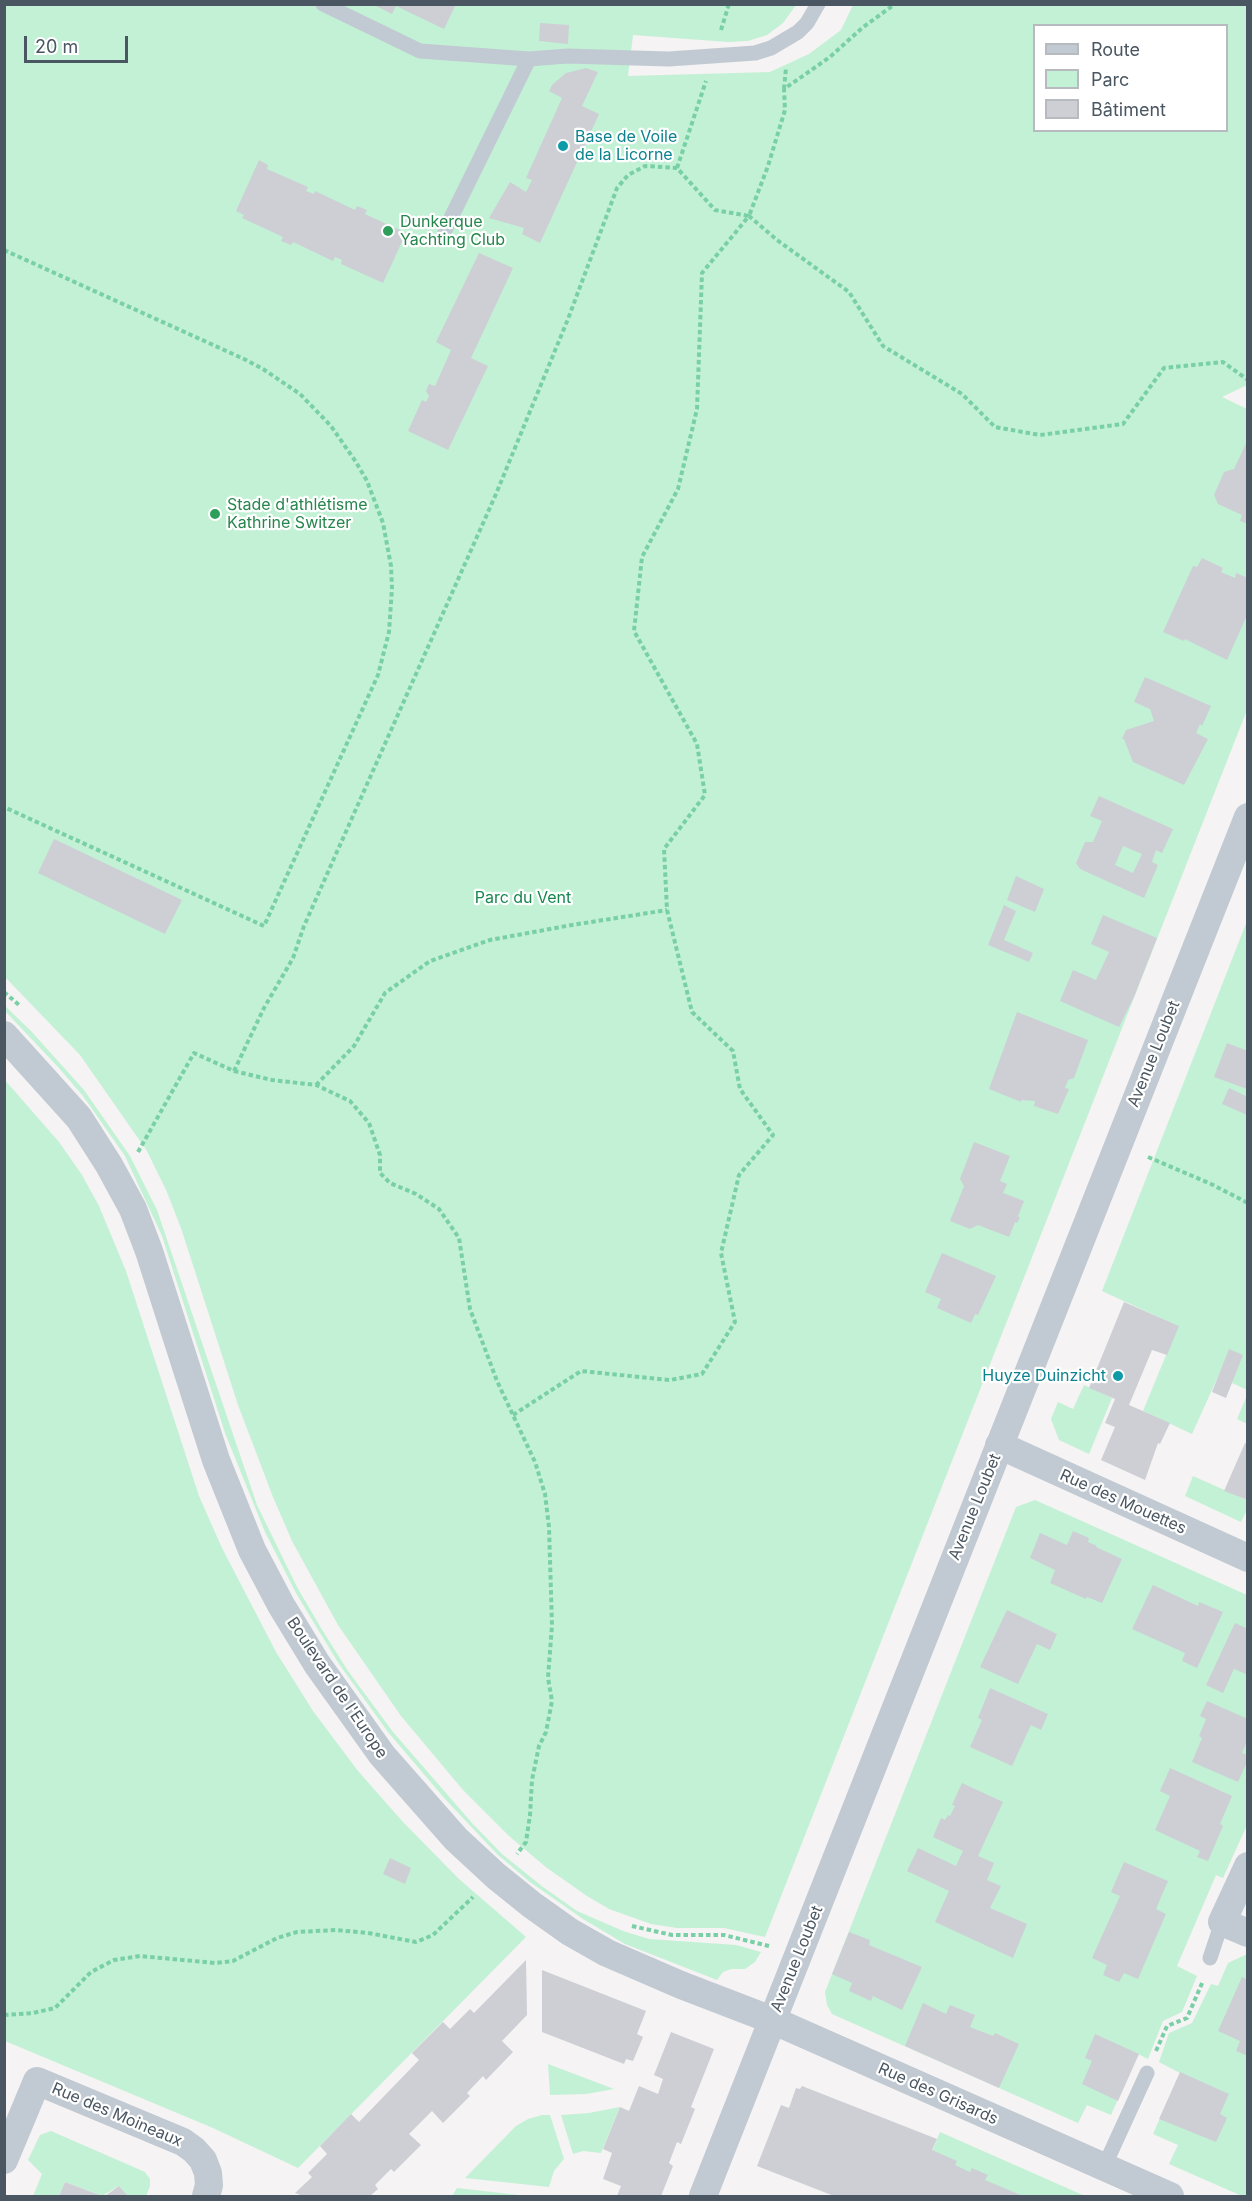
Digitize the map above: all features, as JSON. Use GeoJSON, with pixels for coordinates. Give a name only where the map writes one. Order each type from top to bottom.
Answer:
{"type":"FeatureCollection","features":[{"type":"Feature","properties":{"kind":"street","name":"Avenue Loubet"},"geometry":{"type":"LineString","coordinates":[[703,2196],[1248,817]]}},
{"type":"Feature","properties":{"kind":"street","name":"Boulevard de l'Europe"},"geometry":{"type":"LineString","coordinates":[[4,1035],[79,1118],[109,1165],[133,1209],[149,1251],[227,1491],[252,1550],[298,1634],[345,1706],[382,1755],[456,1839],[496,1876],[549,1918],[607,1953],[772,2020]]}},
{"type":"Feature","properties":{"kind":"street","name":"Rue des Mouettes"},"geometry":{"type":"LineString","coordinates":[[999,1445],[1248,1558]]}},
{"type":"Feature","properties":{"kind":"street"},"geometry":{"type":"LineString","coordinates":[[1235,1928],[1248,1866]]}},
{"type":"Feature","properties":{"kind":"street","name":"Rue des Grisards"},"geometry":{"type":"LineString","coordinates":[[772,2020],[1170,2196]]}},
{"type":"Feature","properties":{"kind":"street","name":"Rue des Moineaux"},"geometry":{"type":"LineString","coordinates":[[4,2160],[37,2081],[183,2142],[203,2160],[208,2173],[209,2185],[206,2196]]}},
{"type":"Feature","properties":{"kind":"lane"},"geometry":{"type":"LineString","coordinates":[[323,4],[420,51],[530,59],[567,56],[669,59],[755,53],[771,48],[798,32],[807,23],[818,4]]}},
{"type":"Feature","properties":{"kind":"lane"},"geometry":{"type":"LineString","coordinates":[[445,230],[530,59]]}},
{"type":"Feature","properties":{"kind":"lane"},"geometry":{"type":"LineString","coordinates":[[1210,1958],[1235,1928]]}},
{"type":"Feature","properties":{"kind":"lane"},"geometry":{"type":"LineString","coordinates":[[1104,2167],[1147,2073]]}},
{"type":"Feature","properties":{"kind":"path"},"geometry":{"type":"LineString","coordinates":[[677,168],[729,4]]}},
{"type":"Feature","properties":{"kind":"path"},"geometry":{"type":"LineString","coordinates":[[513,1415],[581,1371],[670,1380],[702,1374],[735,1322],[721,1253],[739,1175],[773,1135],[740,1089],[733,1051],[692,1011],[667,910],[664,849],[705,795],[697,744],[633,632],[642,557],[678,489],[696,409],[702,273],[749,216],[768,166],[785,110],[784,89],[830,57],[862,28],[895,4]]}},
{"type":"Feature","properties":{"kind":"path"},"geometry":{"type":"LineString","coordinates":[[234,1071],[264,1008],[293,958],[304,926],[496,494],[568,319],[617,188],[628,175],[645,166],[677,168],[715,210],[749,216],[777,240],[849,292],[883,346],[962,394],[995,427],[1040,435],[1123,424],[1164,368],[1223,362],[1248,380]]}},
{"type":"Feature","properties":{"kind":"path"},"geometry":{"type":"LineString","coordinates":[[4,250],[244,359],[300,394],[331,426],[367,481],[376,501],[385,533],[392,588],[388,632],[378,675],[264,926],[4,807]]}},
{"type":"Feature","properties":{"kind":"path"},"geometry":{"type":"LineString","coordinates":[[316,1085],[354,1046],[385,993],[430,961],[490,940],[572,924],[667,910]]}},
{"type":"Feature","properties":{"kind":"path"},"geometry":{"type":"LineString","coordinates":[[4,992],[21,1008]]}},
{"type":"Feature","properties":{"kind":"path"},"geometry":{"type":"LineString","coordinates":[[4,2015],[33,2013],[55,2008],[91,1972],[114,1960],[140,1956],[215,1963],[233,1961],[277,1938],[297,1932],[336,1930],[416,1942],[433,1935],[496,1876],[525,1842],[530,1815],[532,1780],[552,1701],[548,1678],[552,1625],[549,1527],[545,1494],[535,1462],[497,1381],[470,1309],[459,1238],[439,1209],[416,1194],[390,1183],[380,1173],[380,1155],[369,1123],[350,1101],[316,1085],[272,1080],[234,1071],[194,1053],[138,1152]]}},
{"type":"Feature","properties":{"kind":"path"},"geometry":{"type":"LineString","coordinates":[[132,1143],[143,1161]]}},
{"type":"Feature","properties":{"kind":"path"},"geometry":{"type":"LineString","coordinates":[[1118,1145],[1211,1184],[1248,1203]]}},
{"type":"Feature","properties":{"kind":"path"},"geometry":{"type":"LineString","coordinates":[[509,1848],[524,1860]]}},
{"type":"Feature","properties":{"kind":"path"},"geometry":{"type":"LineString","coordinates":[[626,1924],[672,1935],[724,1935],[798,1955]]}},
{"type":"Feature","properties":{"kind":"path"},"geometry":{"type":"LineString","coordinates":[[1147,2073],[1167,2026],[1187,2018],[1210,1958]]}},
{"type":"Feature","properties":{"kind":"green space","name":"Parc du Vent"},"geometry":{"type":"Polygon","coordinates":[[[5,5],[796,5],[783,23],[767,35],[748,41],[728,42],[633,35],[628,76],[770,72],[809,54],[841,30],[853,5],[1247,5],[1247,385],[1222,397],[1247,409],[1247,710],[765,1937],[724,1928],[677,1928],[651,1924],[609,1909],[587,1896],[547,1868],[509,1836],[463,1790],[401,1716],[338,1625],[292,1541],[238,1405],[182,1231],[167,1192],[147,1151],[80,1055],[5,977],[5,5]]]}},
{"type":"Feature","properties":{"kind":"green space"},"geometry":{"type":"Polygon","coordinates":[[[1247,921],[1247,1390],[1232,1383],[1230,1350],[1192,1434],[1143,1411],[1178,1326],[1102,1291],[1247,921]]]}},
{"type":"Feature","properties":{"kind":"green space"},"geometry":{"type":"Polygon","coordinates":[[[5,1006],[31,1031],[84,1090],[130,1156],[157,1210],[257,1505],[297,1587],[321,1628],[348,1671],[393,1732],[502,1854],[577,1911],[623,1931],[649,1939],[736,1945],[761,1952],[755,1962],[745,1969],[731,1969],[723,1972],[717,1980],[625,1944],[583,1919],[530,1882],[497,1854],[445,1799],[388,1732],[339,1664],[296,1593],[265,1532],[225,1433],[162,1236],[125,1156],[83,1096],[5,1011],[5,1006]]]}},
{"type":"Feature","properties":{"kind":"green space"},"geometry":{"type":"Polygon","coordinates":[[[4,1079],[59,1142],[82,1175],[99,1206],[126,1271],[199,1496],[222,1548],[276,1652],[313,1711],[358,1771],[403,1822],[459,1879],[526,1937],[298,2168],[213,2128],[5,2041],[4,1079]]]}},
{"type":"Feature","properties":{"kind":"green space"},"geometry":{"type":"Polygon","coordinates":[[[1084,1385],[1112,1398],[1089,1454],[1059,1440],[1051,1419],[1058,1402],[1073,1409],[1084,1385]]]}},
{"type":"Feature","properties":{"kind":"green space"},"geometry":{"type":"Polygon","coordinates":[[[1247,1395],[1247,1424],[1237,1419],[1247,1395]]]}},
{"type":"Feature","properties":{"kind":"green space"},"geometry":{"type":"Polygon","coordinates":[[[1193,1476],[1247,1500],[1247,1510],[1241,1522],[1185,1496],[1193,1476]]]}},
{"type":"Feature","properties":{"kind":"green space"},"geometry":{"type":"Polygon","coordinates":[[[1035,1500],[1247,1595],[1247,1825],[1223,1878],[1216,1875],[1177,1966],[1197,1976],[1182,2012],[1163,2021],[1148,2059],[1138,2054],[1111,2115],[1087,2105],[1078,2123],[832,2014],[827,2005],[825,1992],[1016,1507],[1035,1500]]]}},
{"type":"Feature","properties":{"kind":"green space"},"geometry":{"type":"Polygon","coordinates":[[[1247,1954],[1247,2196],[1242,2196],[1169,2164],[1178,2145],[1153,2134],[1180,2073],[1159,2062],[1169,2033],[1192,2023],[1211,1984],[1218,1986],[1228,1963],[1247,1954]]]}},
{"type":"Feature","properties":{"kind":"green space"},"geometry":{"type":"Polygon","coordinates":[[[548,2064],[614,2089],[586,2094],[550,2095],[548,2064]]]}},
{"type":"Feature","properties":{"kind":"green space"},"geometry":{"type":"Polygon","coordinates":[[[620,2107],[601,2153],[583,2151],[573,2154],[561,2115],[620,2107]]]}},
{"type":"Feature","properties":{"kind":"green space"},"geometry":{"type":"Polygon","coordinates":[[[542,2115],[550,2115],[564,2159],[554,2171],[549,2187],[465,2178],[516,2126],[542,2115]]]}},
{"type":"Feature","properties":{"kind":"green space"},"geometry":{"type":"Polygon","coordinates":[[[51,2131],[145,2172],[150,2179],[146,2196],[128,2196],[119,2186],[102,2196],[65,2182],[59,2196],[33,2196],[42,2174],[28,2160],[40,2135],[51,2131]]]}},
{"type":"Feature","properties":{"kind":"green space"},"geometry":{"type":"Polygon","coordinates":[[[940,2132],[1085,2196],[914,2196],[940,2132]]]}},
{"type":"Feature","properties":{"kind":"green space"},"geometry":{"type":"Polygon","coordinates":[[[457,2188],[527,2196],[452,2196],[457,2188]]]}},
{"type":"Feature","properties":{"kind":"building"},"geometry":{"type":"Polygon","coordinates":[[[372,4],[456,4],[444,29],[396,6],[392,14],[372,4]]]}},
{"type":"Feature","properties":{"kind":"building"},"geometry":{"type":"Polygon","coordinates":[[[540,23],[569,25],[568,44],[539,41],[540,23]]]}},
{"type":"Feature","properties":{"kind":"building","name":"Base de Voile de la Licorne"},"geometry":{"type":"Polygon","coordinates":[[[586,68],[598,72],[582,106],[599,114],[540,243],[522,234],[524,228],[489,218],[510,182],[526,192],[532,180],[526,178],[562,98],[549,91],[552,85],[566,73],[586,68]]]}},
{"type":"Feature","properties":{"kind":"building"},"geometry":{"type":"Polygon","coordinates":[[[259,160],[268,165],[267,169],[308,187],[306,191],[314,194],[315,191],[355,210],[357,206],[367,210],[365,214],[406,233],[383,283],[341,264],[342,260],[335,257],[333,261],[293,242],[291,245],[281,241],[283,237],[242,218],[244,215],[236,211],[259,160]]]}},
{"type":"Feature","properties":{"kind":"building"},"geometry":{"type":"Polygon","coordinates":[[[479,253],[513,268],[471,358],[488,366],[448,450],[408,431],[422,400],[426,402],[429,396],[426,391],[429,384],[435,386],[451,350],[436,342],[479,253]]]}},
{"type":"Feature","properties":{"kind":"building"},"geometry":{"type":"Polygon","coordinates":[[[1248,439],[1248,524],[1240,521],[1242,515],[1218,504],[1214,495],[1224,472],[1234,469],[1248,439]]]}},
{"type":"Feature","properties":{"kind":"building"},"geometry":{"type":"Polygon","coordinates":[[[1202,558],[1223,568],[1221,572],[1235,578],[1236,573],[1248,578],[1248,613],[1227,660],[1185,639],[1184,641],[1163,632],[1193,566],[1197,567],[1202,558]]]}},
{"type":"Feature","properties":{"kind":"building"},"geometry":{"type":"Polygon","coordinates":[[[1145,677],[1211,706],[1202,726],[1200,724],[1196,733],[1208,739],[1184,785],[1133,762],[1124,739],[1122,739],[1126,730],[1154,721],[1150,709],[1134,702],[1145,677]]]}},
{"type":"Feature","properties":{"kind":"building"},"geometry":{"type":"Polygon","coordinates":[[[1099,796],[1173,829],[1162,853],[1156,850],[1152,862],[1158,865],[1144,898],[1080,869],[1076,863],[1085,842],[1093,842],[1102,821],[1090,816],[1099,796]],[[1123,846],[1115,865],[1133,873],[1142,854],[1123,846]]]}},
{"type":"Feature","properties":{"kind":"building"},"geometry":{"type":"Polygon","coordinates":[[[54,839],[182,900],[165,934],[38,873],[54,839]]]}},
{"type":"Feature","properties":{"kind":"building"},"geometry":{"type":"Polygon","coordinates":[[[1016,876],[1044,889],[1035,912],[1007,900],[1016,876]]]}},
{"type":"Feature","properties":{"kind":"building"},"geometry":{"type":"Polygon","coordinates":[[[1004,905],[1016,911],[1004,940],[1033,953],[1029,962],[988,945],[1004,905]]]}},
{"type":"Feature","properties":{"kind":"building"},"geometry":{"type":"Polygon","coordinates":[[[1103,915],[1157,938],[1134,997],[1119,1027],[1060,1001],[1073,970],[1096,980],[1109,952],[1091,944],[1103,915]]]}},
{"type":"Feature","properties":{"kind":"building"},"geometry":{"type":"Polygon","coordinates":[[[1017,1012],[1088,1040],[1074,1078],[1068,1080],[1065,1088],[1069,1089],[1058,1114],[1034,1106],[1035,1101],[1021,1100],[1021,1102],[989,1089],[1017,1012]]]}},
{"type":"Feature","properties":{"kind":"building"},"geometry":{"type":"Polygon","coordinates":[[[1227,1043],[1248,1051],[1247,1089],[1214,1077],[1227,1043]]]}},
{"type":"Feature","properties":{"kind":"building"},"geometry":{"type":"Polygon","coordinates":[[[1229,1088],[1248,1097],[1247,1115],[1222,1104],[1229,1088]]]}},
{"type":"Feature","properties":{"kind":"building"},"geometry":{"type":"Polygon","coordinates":[[[974,1142],[1010,1156],[1000,1181],[1007,1184],[1003,1193],[1024,1201],[1018,1216],[1020,1218],[1017,1223],[1015,1222],[1009,1237],[978,1225],[970,1229],[950,1221],[964,1186],[960,1179],[974,1142]]]}},
{"type":"Feature","properties":{"kind":"building"},"geometry":{"type":"Polygon","coordinates":[[[942,1253],[996,1276],[978,1315],[975,1314],[971,1323],[937,1308],[941,1299],[925,1292],[942,1253]]]}},
{"type":"Feature","properties":{"kind":"building"},"geometry":{"type":"Polygon","coordinates":[[[1124,1302],[1179,1326],[1167,1355],[1152,1350],[1129,1405],[1170,1423],[1160,1444],[1158,1443],[1145,1480],[1101,1460],[1115,1427],[1105,1423],[1115,1399],[1089,1388],[1124,1302]]]}},
{"type":"Feature","properties":{"kind":"building"},"geometry":{"type":"Polygon","coordinates":[[[1229,1349],[1243,1355],[1226,1398],[1212,1392],[1229,1349]]]}},
{"type":"Feature","properties":{"kind":"building"},"geometry":{"type":"Polygon","coordinates":[[[1245,1443],[1248,1444],[1248,1500],[1224,1491],[1245,1443]]]}},
{"type":"Feature","properties":{"kind":"building"},"geometry":{"type":"Polygon","coordinates":[[[1073,1531],[1089,1538],[1088,1542],[1096,1547],[1122,1559],[1102,1603],[1087,1597],[1086,1599],[1050,1583],[1055,1570],[1030,1558],[1040,1533],[1067,1545],[1073,1531]]]}},
{"type":"Feature","properties":{"kind":"building"},"geometry":{"type":"Polygon","coordinates":[[[1153,1585],[1198,1606],[1199,1602],[1223,1612],[1197,1668],[1182,1661],[1185,1653],[1132,1629],[1153,1585]]]}},
{"type":"Feature","properties":{"kind":"building"},"geometry":{"type":"Polygon","coordinates":[[[1007,1610],[1057,1634],[1050,1650],[1037,1644],[1018,1684],[980,1667],[1007,1610]]]}},
{"type":"Feature","properties":{"kind":"building"},"geometry":{"type":"Polygon","coordinates":[[[1235,1623],[1248,1629],[1248,1675],[1234,1669],[1223,1693],[1206,1685],[1235,1623]]]}},
{"type":"Feature","properties":{"kind":"building"},"geometry":{"type":"Polygon","coordinates":[[[990,1688],[1048,1714],[1041,1730],[1031,1725],[1012,1766],[970,1747],[982,1720],[978,1718],[990,1688]]]}},
{"type":"Feature","properties":{"kind":"building"},"geometry":{"type":"Polygon","coordinates":[[[1207,1701],[1248,1719],[1248,1739],[1242,1753],[1248,1755],[1248,1760],[1238,1782],[1192,1762],[1202,1738],[1199,1736],[1206,1719],[1200,1716],[1207,1701]]]}},
{"type":"Feature","properties":{"kind":"building"},"geometry":{"type":"Polygon","coordinates":[[[1170,1768],[1232,1796],[1220,1824],[1223,1826],[1208,1861],[1197,1857],[1200,1851],[1155,1830],[1170,1796],[1160,1791],[1170,1768]]]}},
{"type":"Feature","properties":{"kind":"building"},"geometry":{"type":"Polygon","coordinates":[[[962,1783],[1003,1802],[978,1856],[994,1863],[987,1880],[1001,1886],[990,1908],[1027,1924],[1013,1958],[935,1922],[949,1891],[907,1871],[918,1848],[956,1866],[963,1851],[933,1837],[941,1818],[945,1820],[948,1815],[950,1816],[955,1806],[952,1805],[962,1783]]]}},
{"type":"Feature","properties":{"kind":"building"},"geometry":{"type":"Polygon","coordinates":[[[390,1858],[411,1868],[405,1884],[383,1874],[390,1858]]]}},
{"type":"Feature","properties":{"kind":"building"},"geometry":{"type":"Polygon","coordinates":[[[1124,1862],[1168,1881],[1156,1909],[1166,1914],[1138,1979],[1124,1973],[1119,1982],[1103,1975],[1107,1965],[1092,1958],[1120,1896],[1111,1892],[1124,1862]]]}},
{"type":"Feature","properties":{"kind":"building"},"geometry":{"type":"Polygon","coordinates":[[[849,1932],[870,1940],[869,1945],[922,1967],[902,2010],[873,1996],[871,2001],[849,1991],[852,1983],[832,1974],[849,1932]]]}},
{"type":"Feature","properties":{"kind":"building"},"geometry":{"type":"Polygon","coordinates":[[[526,1960],[527,2015],[502,2041],[513,2052],[486,2080],[483,2076],[467,2093],[470,2096],[443,2123],[432,2111],[409,2134],[421,2145],[394,2172],[391,2169],[375,2185],[378,2189],[370,2196],[303,2196],[295,2193],[312,2177],[308,2173],[327,2154],[320,2146],[351,2114],[359,2122],[419,2060],[412,2053],[443,2022],[450,2029],[470,2009],[474,2013],[526,1960]]]}},
{"type":"Feature","properties":{"kind":"building"},"geometry":{"type":"Polygon","coordinates":[[[542,1970],[646,2011],[637,2034],[643,2037],[633,2061],[626,2059],[624,2064],[542,2032],[542,1970]]]}},
{"type":"Feature","properties":{"kind":"building"},"geometry":{"type":"Polygon","coordinates":[[[1242,1977],[1248,1980],[1248,2056],[1236,2051],[1240,2041],[1218,2031],[1242,1977]]]}},
{"type":"Feature","properties":{"kind":"building"},"geometry":{"type":"Polygon","coordinates":[[[923,2003],[946,2014],[950,2005],[975,2015],[970,2027],[993,2036],[995,2033],[1019,2044],[999,2088],[905,2046],[923,2003]]]}},
{"type":"Feature","properties":{"kind":"building"},"geometry":{"type":"Polygon","coordinates":[[[671,2032],[714,2049],[691,2107],[695,2109],[681,2144],[677,2142],[669,2163],[673,2166],[661,2196],[617,2196],[621,2186],[603,2179],[612,2153],[603,2149],[620,2107],[629,2111],[639,2086],[658,2094],[663,2079],[654,2075],[671,2032]]]}},
{"type":"Feature","properties":{"kind":"building"},"geometry":{"type":"Polygon","coordinates":[[[1095,2034],[1139,2054],[1118,2101],[1082,2084],[1092,2061],[1085,2058],[1095,2034]]]}},
{"type":"Feature","properties":{"kind":"building"},"geometry":{"type":"Polygon","coordinates":[[[1180,2072],[1229,2094],[1220,2114],[1227,2118],[1216,2142],[1159,2119],[1180,2072]]]}},
{"type":"Feature","properties":{"kind":"building"},"geometry":{"type":"Polygon","coordinates":[[[802,2086],[937,2139],[932,2150],[957,2161],[955,2165],[970,2172],[972,2168],[988,2175],[985,2180],[1023,2196],[834,2196],[757,2166],[781,2105],[789,2108],[796,2088],[800,2089],[802,2086]]]}},
{"type":"Feature","properties":{"kind":"building"},"geometry":{"type":"Polygon","coordinates":[[[65,2182],[102,2196],[59,2196],[65,2182]]]}},
{"type":"Feature","properties":{"kind":"building"},"geometry":{"type":"Polygon","coordinates":[[[119,2186],[128,2196],[105,2196],[119,2186]]]}},
{"type":"Feature","properties":{"kind":"place","name":"Base de Voile de la Licorne"},"geometry":{"type":"Point","coordinates":[563,146]}},
{"type":"Feature","properties":{"kind":"place","name":"Dunkerque Yachting Club"},"geometry":{"type":"Point","coordinates":[388,231]}},
{"type":"Feature","properties":{"kind":"place","name":"Stade d'athlétisme Kathrine Switzer"},"geometry":{"type":"Point","coordinates":[215,514]}},
{"type":"Feature","properties":{"kind":"place","name":"Huyze Duinzicht"},"geometry":{"type":"Point","coordinates":[1118,1376]}}]}
